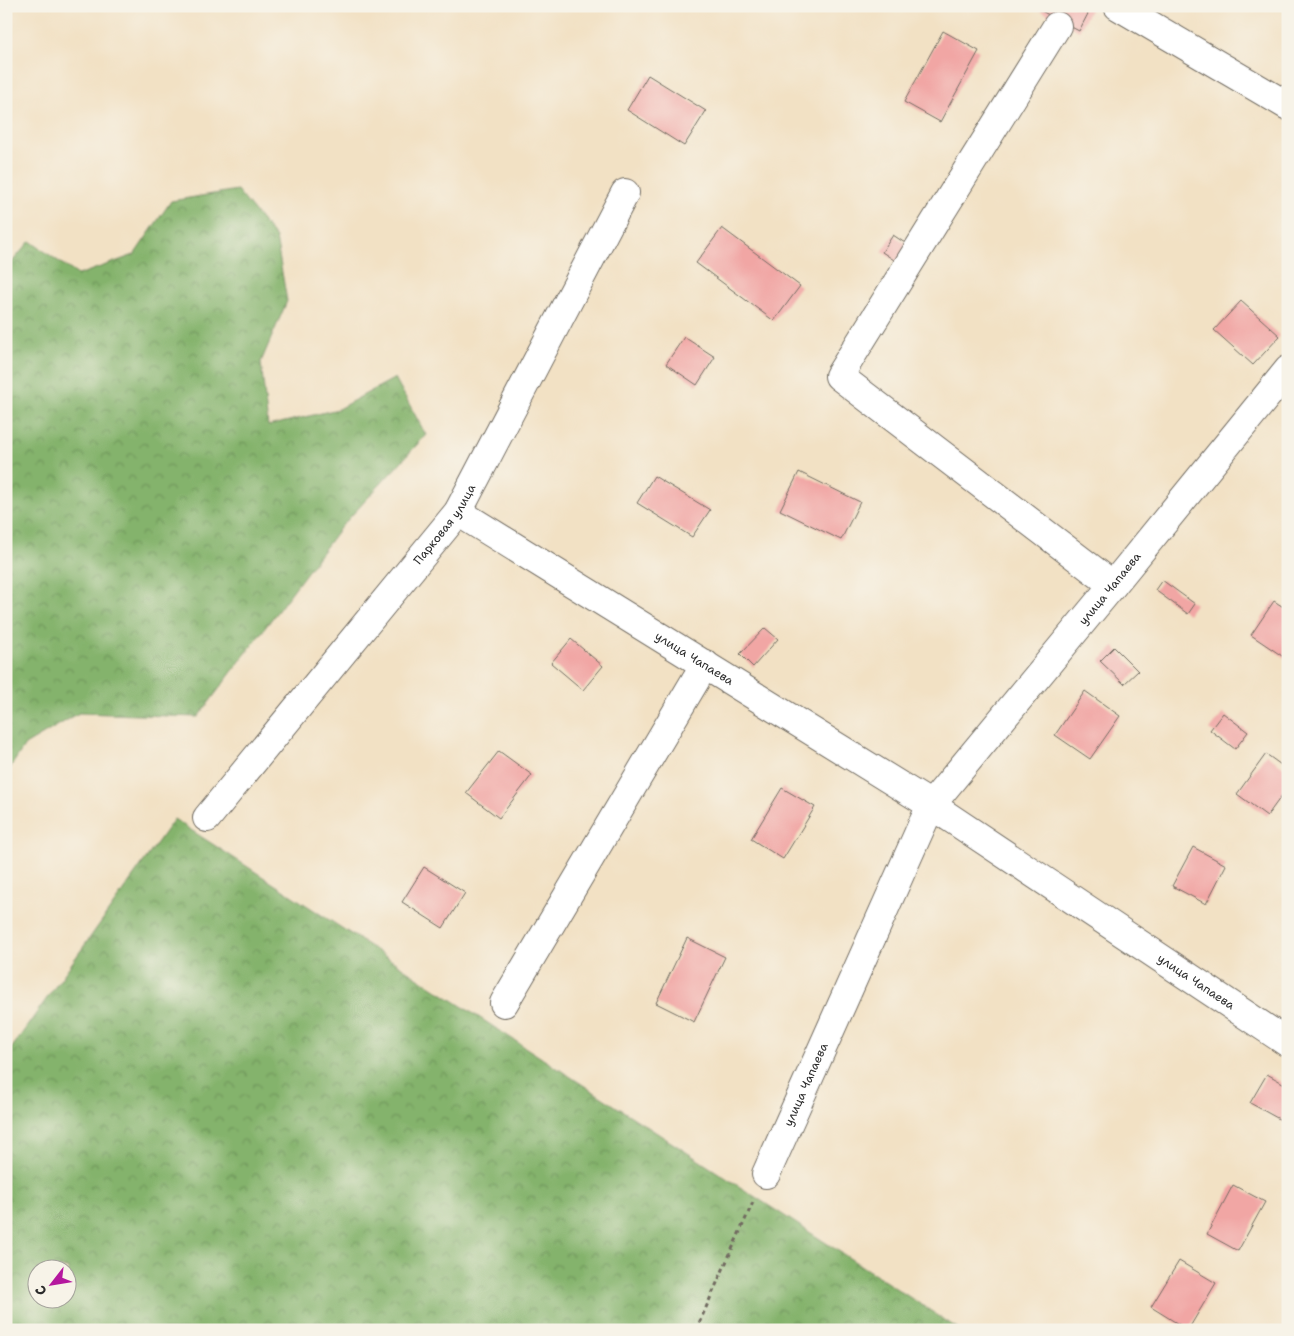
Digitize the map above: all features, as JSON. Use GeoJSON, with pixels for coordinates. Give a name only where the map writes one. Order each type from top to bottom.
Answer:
{"type":"FeatureCollection","features":[{"type":"Feature","properties":{"kind":"street"},"geometry":{"type":"LineString","coordinates":[[1118,6],[1288,106]]}},
{"type":"Feature","properties":{"kind":"street"},"geometry":{"type":"LineString","coordinates":[[1057,26],[839,376],[1113,585]]}},
{"type":"Feature","properties":{"kind":"street","name":"Парковая улица"},"geometry":{"type":"LineString","coordinates":[[207,818],[458,512],[625,193]]}},
{"type":"Feature","properties":{"kind":"street","name":"улица Чапаева"},"geometry":{"type":"LineString","coordinates":[[766,1174],[931,805],[1288,370]]}},
{"type":"Feature","properties":{"kind":"street","name":"улица Чапаева"},"geometry":{"type":"LineString","coordinates":[[458,512],[931,805],[1288,1043]]}},
{"type":"Feature","properties":{"kind":"street"},"geometry":{"type":"LineString","coordinates":[[504,1002],[705,664]]}},
{"type":"Feature","properties":{"kind":"path"},"geometry":{"type":"LineString","coordinates":[[696,1330],[766,1174]]}},
{"type":"Feature","properties":{"kind":"green space"},"geometry":{"type":"Polygon","coordinates":[[[237,190],[276,238],[287,301],[261,362],[268,426],[338,409],[395,378],[426,435],[340,528],[198,717],[79,713],[25,745],[6,774],[6,269],[30,241],[78,275],[134,255],[171,201],[237,190]]]}},
{"type":"Feature","properties":{"kind":"green space"},"geometry":{"type":"Polygon","coordinates":[[[174,819],[960,1330],[6,1330],[6,1056],[174,819]]]}},
{"type":"Feature","properties":{"kind":"building"},"geometry":{"type":"Polygon","coordinates":[[[1032,6],[1092,6],[1079,31],[1032,6]]]}},
{"type":"Feature","properties":{"kind":"building"},"geometry":{"type":"Polygon","coordinates":[[[943,31],[979,51],[940,122],[904,102],[943,31]]]}},
{"type":"Feature","properties":{"kind":"building"},"geometry":{"type":"Polygon","coordinates":[[[648,75],[706,111],[684,146],[627,110],[648,75]]]}},
{"type":"Feature","properties":{"kind":"building"},"geometry":{"type":"Polygon","coordinates":[[[722,228],[800,286],[774,321],[696,263],[722,228]]]}},
{"type":"Feature","properties":{"kind":"building"},"geometry":{"type":"Polygon","coordinates":[[[893,235],[908,245],[897,262],[882,252],[893,235]]]}},
{"type":"Feature","properties":{"kind":"building"},"geometry":{"type":"Polygon","coordinates":[[[1241,301],[1280,336],[1253,365],[1214,330],[1241,301]]]}},
{"type":"Feature","properties":{"kind":"building"},"geometry":{"type":"Polygon","coordinates":[[[684,337],[715,357],[697,385],[666,364],[684,337]]]}},
{"type":"Feature","properties":{"kind":"building"},"geometry":{"type":"Polygon","coordinates":[[[799,472],[860,502],[841,540],[780,510],[799,472]]]}},
{"type":"Feature","properties":{"kind":"building"},"geometry":{"type":"Polygon","coordinates":[[[654,476],[710,510],[692,537],[637,503],[654,476]]]}},
{"type":"Feature","properties":{"kind":"building"},"geometry":{"type":"Polygon","coordinates":[[[1162,580],[1195,604],[1188,614],[1155,590],[1162,580]]]}},
{"type":"Feature","properties":{"kind":"building"},"geometry":{"type":"Polygon","coordinates":[[[1274,601],[1288,610],[1288,660],[1251,635],[1274,601]]]}},
{"type":"Feature","properties":{"kind":"building"},"geometry":{"type":"Polygon","coordinates":[[[765,628],[778,639],[753,667],[740,654],[765,628]]]}},
{"type":"Feature","properties":{"kind":"building"},"geometry":{"type":"Polygon","coordinates":[[[571,639],[603,666],[583,690],[551,663],[571,639]]]}},
{"type":"Feature","properties":{"kind":"building"},"geometry":{"type":"Polygon","coordinates":[[[1114,647],[1138,671],[1124,684],[1100,661],[1114,647]]]}},
{"type":"Feature","properties":{"kind":"building"},"geometry":{"type":"Polygon","coordinates":[[[1085,691],[1120,716],[1090,759],[1055,735],[1085,691]]]}},
{"type":"Feature","properties":{"kind":"building"},"geometry":{"type":"Polygon","coordinates":[[[1223,713],[1248,732],[1235,749],[1210,730],[1223,713]]]}},
{"type":"Feature","properties":{"kind":"building"},"geometry":{"type":"Polygon","coordinates":[[[499,751],[532,775],[499,818],[466,793],[499,751]]]}},
{"type":"Feature","properties":{"kind":"building"},"geometry":{"type":"Polygon","coordinates":[[[1266,754],[1288,770],[1288,787],[1267,816],[1237,794],[1266,754]]]}},
{"type":"Feature","properties":{"kind":"building"},"geometry":{"type":"Polygon","coordinates":[[[782,788],[815,807],[783,859],[751,839],[782,788]]]}},
{"type":"Feature","properties":{"kind":"building"},"geometry":{"type":"Polygon","coordinates":[[[1193,847],[1226,865],[1206,904],[1172,886],[1193,847]]]}},
{"type":"Feature","properties":{"kind":"building"},"geometry":{"type":"Polygon","coordinates":[[[424,867],[465,893],[443,928],[402,902],[424,867]]]}},
{"type":"Feature","properties":{"kind":"building"},"geometry":{"type":"Polygon","coordinates":[[[687,938],[725,957],[694,1022],[656,1003],[687,938]]]}},
{"type":"Feature","properties":{"kind":"building"},"geometry":{"type":"Polygon","coordinates":[[[1267,1074],[1288,1086],[1288,1124],[1250,1103],[1267,1074]]]}},
{"type":"Feature","properties":{"kind":"building"},"geometry":{"type":"Polygon","coordinates":[[[1233,1185],[1265,1202],[1238,1251],[1207,1234],[1233,1185]]]}},
{"type":"Feature","properties":{"kind":"building"},"geometry":{"type":"Polygon","coordinates":[[[1179,1261],[1216,1283],[1188,1330],[1151,1307],[1179,1261]]]}}]}
